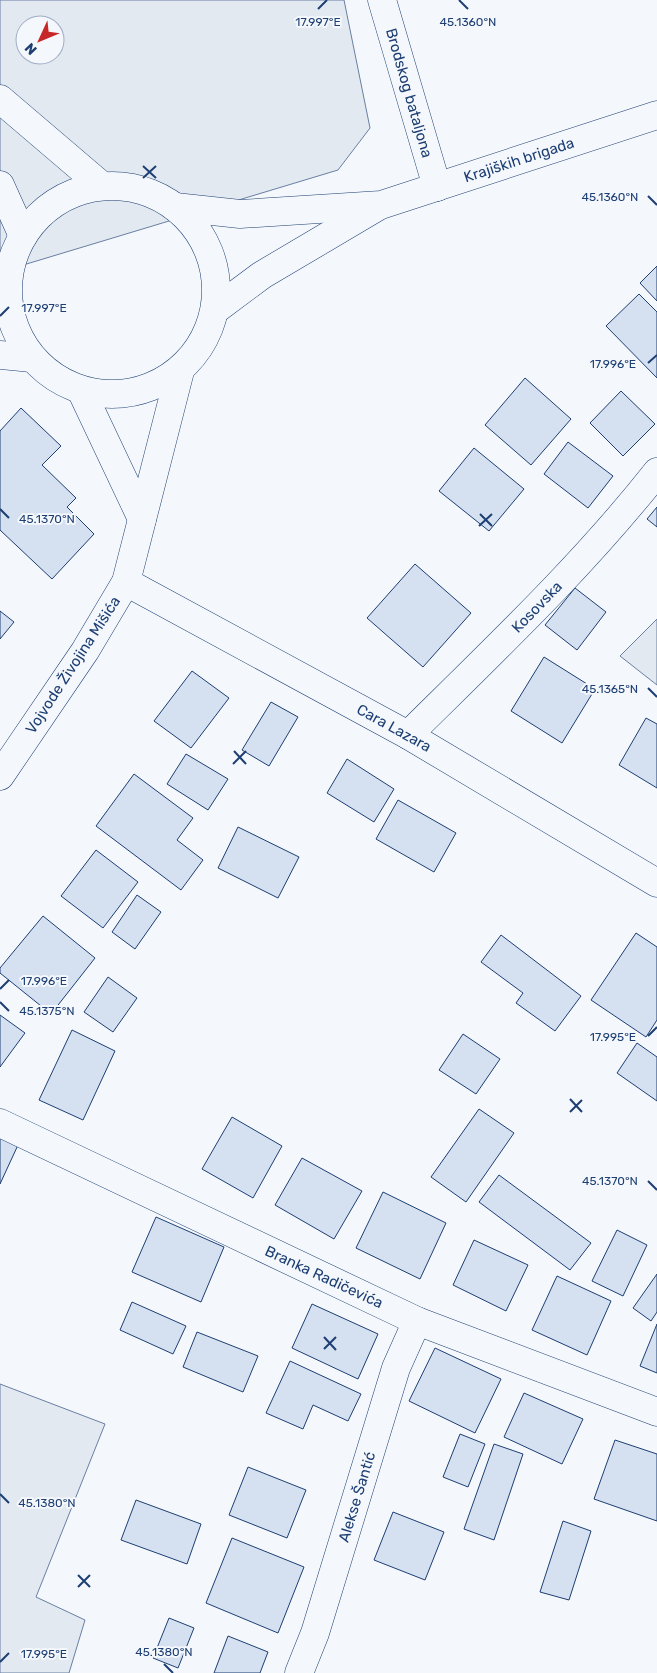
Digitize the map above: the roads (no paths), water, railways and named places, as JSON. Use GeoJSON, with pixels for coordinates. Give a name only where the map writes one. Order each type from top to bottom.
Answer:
{"type":"FeatureCollection","features":[{"type":"Feature","properties":{"kind":"street","name":"Brodskog bataljona"},"geometry":{"type":"LineString","coordinates":[[382,0],[437,187]]}},
{"type":"Feature","properties":{"kind":"street"},"geometry":{"type":"LineString","coordinates":[[0,99],[102,186]]}},
{"type":"Feature","properties":{"kind":"street","name":"Krajiških brigada"},"geometry":{"type":"LineString","coordinates":[[215,310],[262,275],[381,205],[657,115]]}},
{"type":"Feature","properties":{"kind":"street"},"geometry":{"type":"LineString","coordinates":[[0,185],[12,250],[8,279],[9,307],[17,334],[32,358],[55,377],[81,390],[109,395],[138,392],[180,371],[205,339],[215,310],[215,272],[201,236],[175,207],[153,194],[128,187],[102,186],[70,194],[44,211],[12,250]]}},
{"type":"Feature","properties":{"kind":"street","name":"Krajiških brigada"},"geometry":{"type":"LineString","coordinates":[[175,207],[240,214],[381,205]]}},
{"type":"Feature","properties":{"kind":"street"},"geometry":{"type":"LineString","coordinates":[[0,355],[32,358]]}},
{"type":"Feature","properties":{"kind":"street","name":"Vojvode Živojina Mišića"},"geometry":{"type":"LineString","coordinates":[[0,776],[85,651],[126,582],[180,371]]}},
{"type":"Feature","properties":{"kind":"street"},"geometry":{"type":"LineString","coordinates":[[81,390],[142,519]]}},
{"type":"Feature","properties":{"kind":"street","name":"Kosovska"},"geometry":{"type":"LineString","coordinates":[[408,735],[536,608],[617,523],[657,472]]}},
{"type":"Feature","properties":{"kind":"street","name":"Cara Lazara"},"geometry":{"type":"LineString","coordinates":[[126,582],[408,735],[657,883]]}},
{"type":"Feature","properties":{"kind":"street","name":"Branka Radičevića"},"geometry":{"type":"LineString","coordinates":[[0,1123],[417,1321],[657,1412]]}},
{"type":"Feature","properties":{"kind":"street","name":"Alekse Šantić"},"geometry":{"type":"LineString","coordinates":[[299,1673],[316,1632],[396,1368],[417,1321]]}}]}
